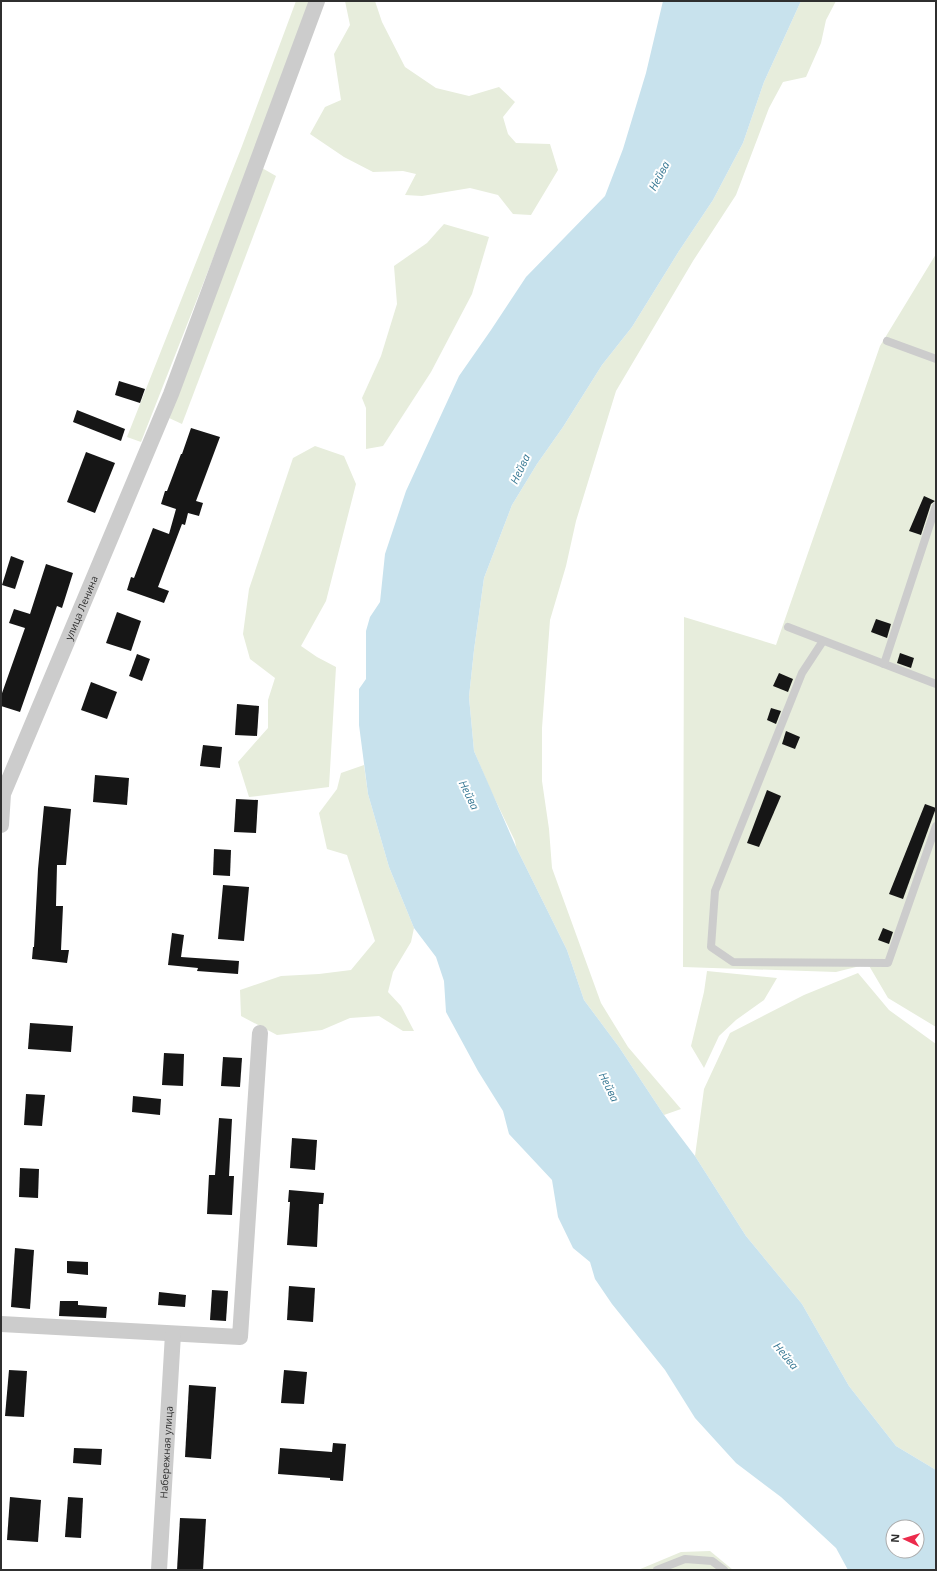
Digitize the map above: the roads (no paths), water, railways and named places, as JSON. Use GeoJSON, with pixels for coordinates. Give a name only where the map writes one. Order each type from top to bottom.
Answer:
{"type":"FeatureCollection","features":[{"type":"Feature","properties":{"kind":"street","name":"улица Ленина"},"geometry":{"type":"LineString","coordinates":[[1,825],[3,794],[171,394],[317,1]]}},
{"type":"Feature","properties":{"kind":"street"},"geometry":{"type":"LineString","coordinates":[[1,1324],[240,1337],[260,1033]]}},
{"type":"Feature","properties":{"kind":"street","name":"Набережная улица"},"geometry":{"type":"LineString","coordinates":[[159,1570],[173,1334]]}},
{"type":"Feature","properties":{"kind":"lane"},"geometry":{"type":"LineString","coordinates":[[887,341],[936,359]]}},
{"type":"Feature","properties":{"kind":"lane"},"geometry":{"type":"LineString","coordinates":[[884,664],[936,506]]}},
{"type":"Feature","properties":{"kind":"lane"},"geometry":{"type":"LineString","coordinates":[[788,627],[936,684]]}},
{"type":"Feature","properties":{"kind":"lane"},"geometry":{"type":"LineString","coordinates":[[823,641],[802,673],[715,891],[711,947],[733,962],[888,963],[936,826]]}},
{"type":"Feature","properties":{"kind":"lane"},"geometry":{"type":"LineString","coordinates":[[657,1570],[685,1559],[712,1561],[724,1570]]}},
{"type":"Feature","properties":{"kind":"water","name":"Нейва"},"geometry":{"type":"Polygon","coordinates":[[[663,1],[801,1],[764,82],[743,143],[713,200],[679,251],[632,327],[602,365],[512,505],[484,578],[469,697],[474,751],[516,847],[567,950],[584,1000],[619,1047],[664,1115],[695,1156],[746,1236],[802,1304],[849,1386],[896,1446],[936,1470],[936,1570],[848,1570],[836,1548],[781,1497],[736,1463],[695,1418],[665,1370],[612,1304],[595,1279],[590,1262],[573,1248],[558,1217],[552,1180],[509,1134],[503,1111],[478,1071],[446,1012],[444,981],[436,957],[414,928],[389,867],[368,794],[359,725],[359,689],[366,679],[366,631],[370,617],[380,602],[385,554],[406,491],[459,376],[526,277],[605,196],[623,149],[646,73],[663,1]]]}}]}
